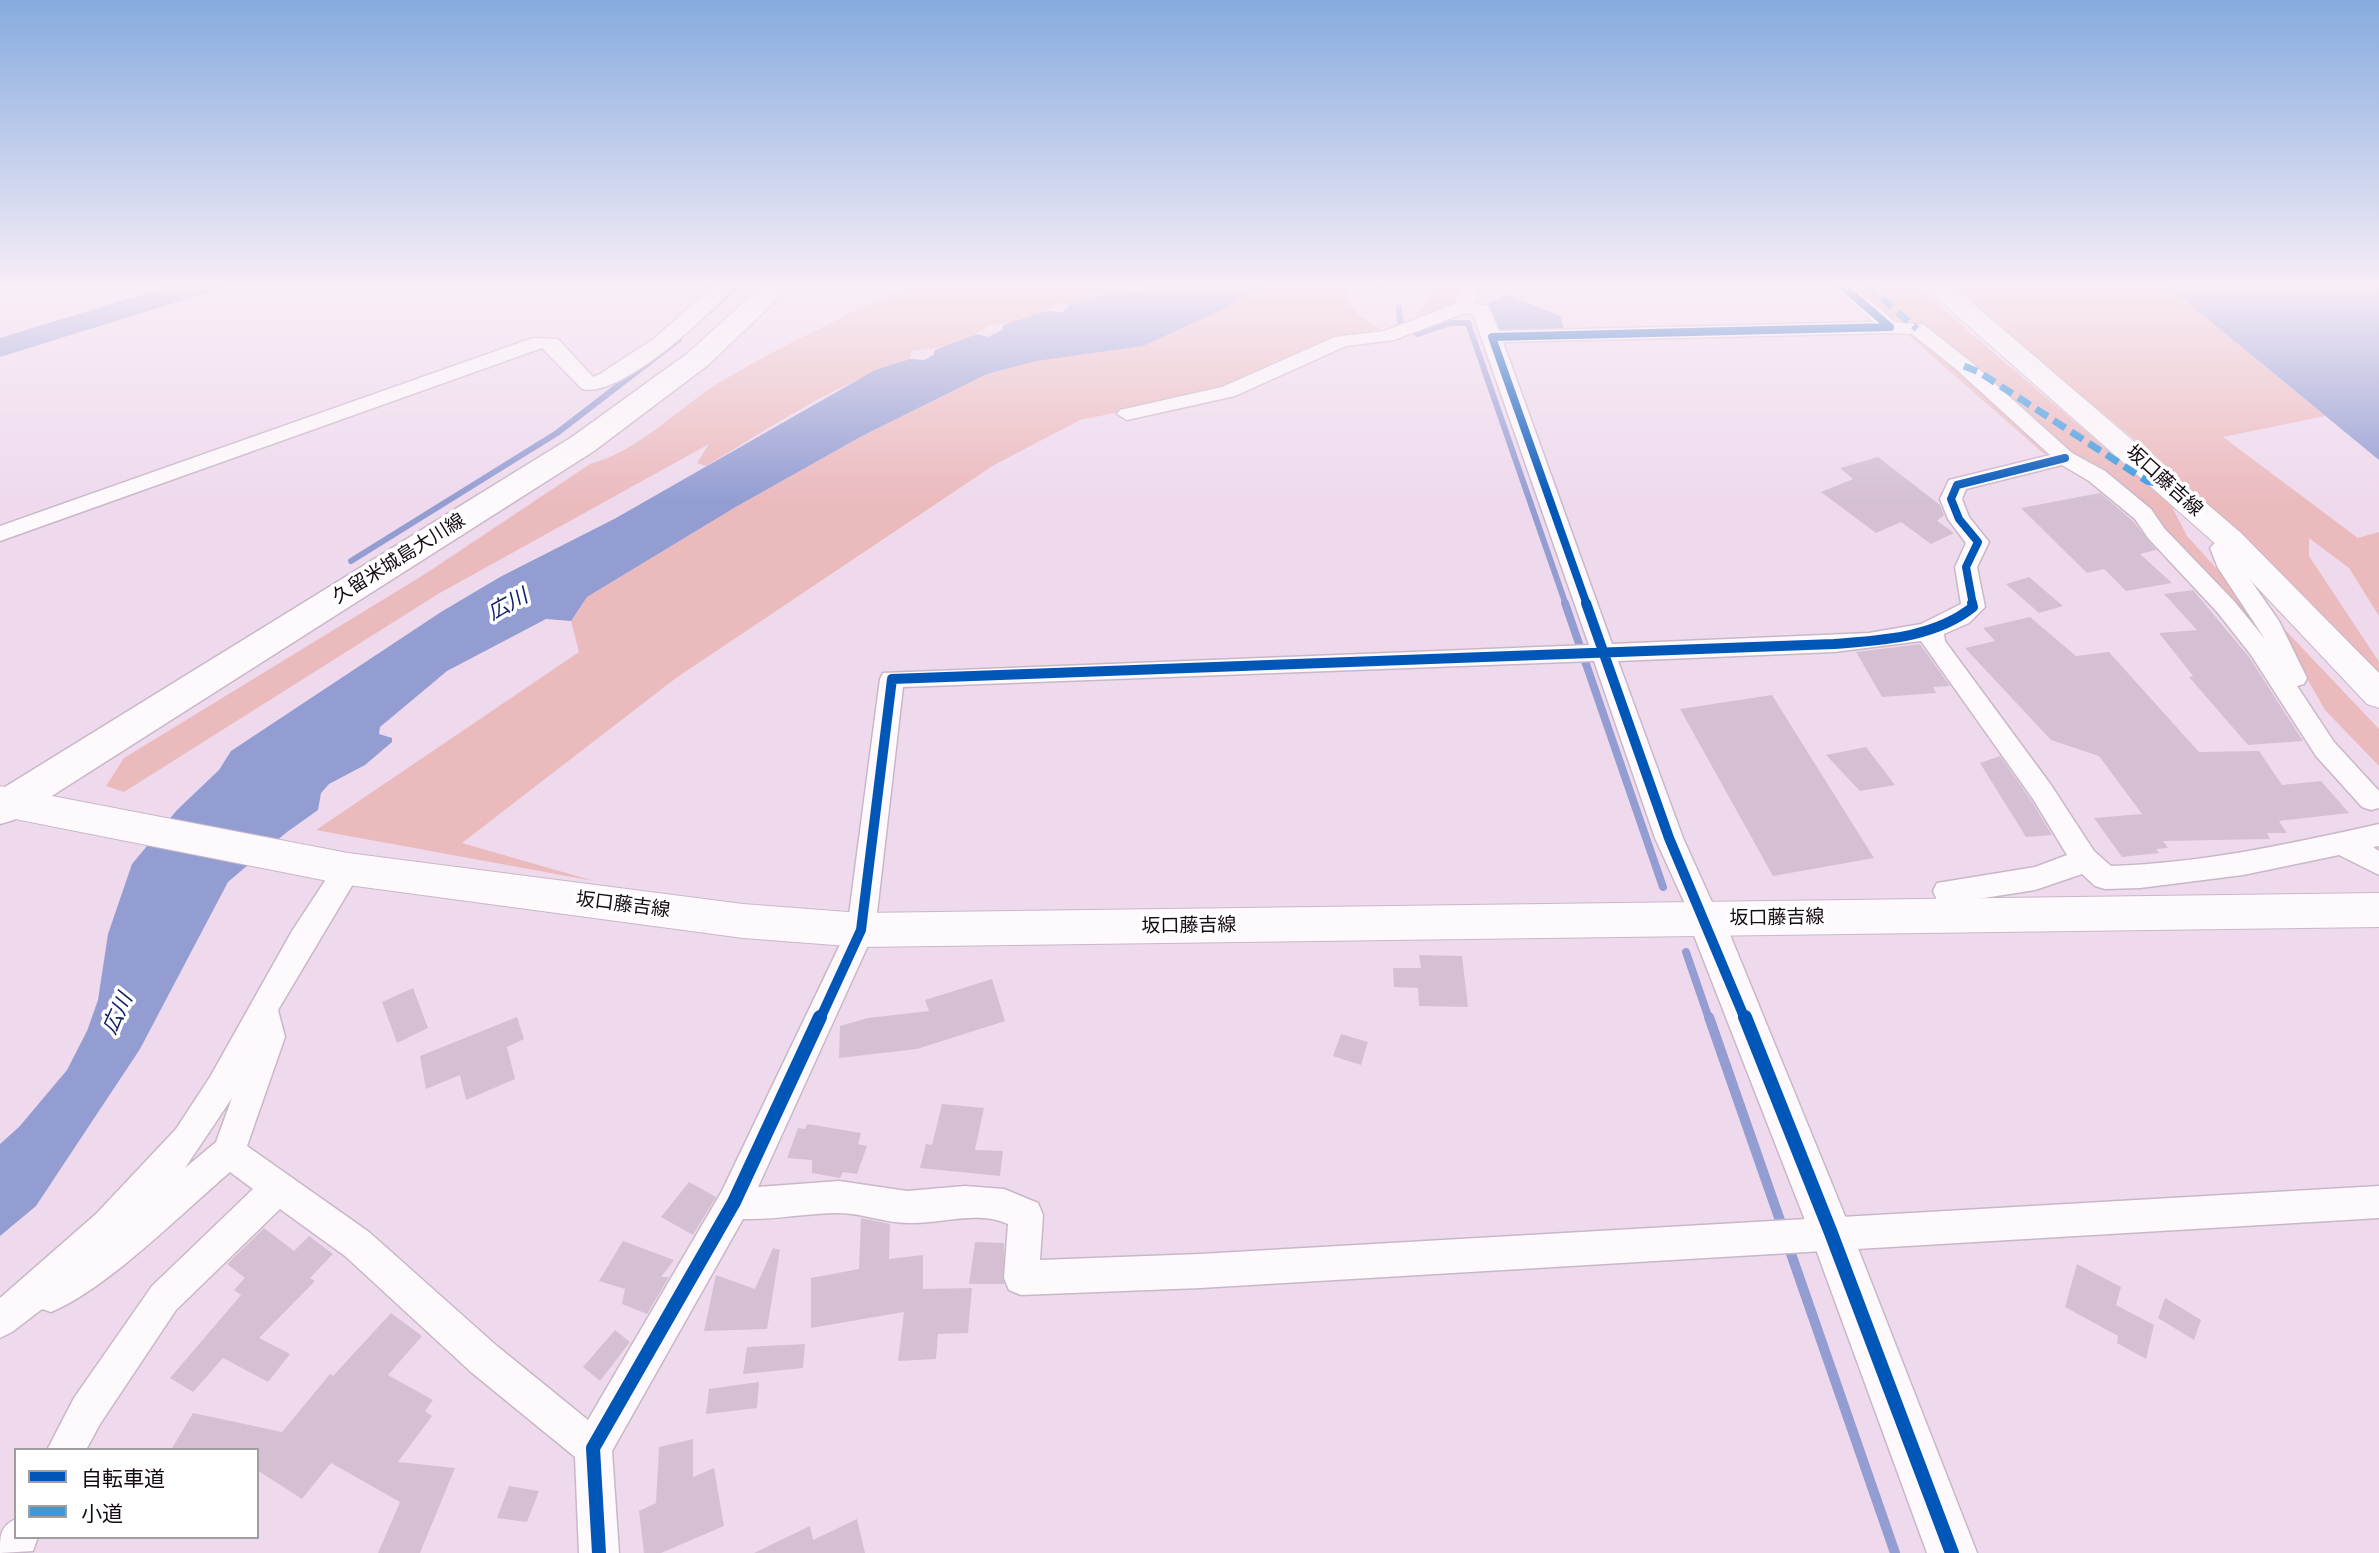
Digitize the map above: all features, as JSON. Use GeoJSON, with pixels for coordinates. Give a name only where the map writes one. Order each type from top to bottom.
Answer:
{"type":"FeatureCollection","features":[{"type":"Feature","properties":{"kind":"main road","name":"久留米城島大川線"},"geometry":{"type":"LineString","coordinates":[[3,804],[583,444],[701,356]]}},
{"type":"Feature","properties":{"kind":"main road","name":"坂口藤吉線"},"geometry":{"type":"LineString","coordinates":[[2019,356],[2174,488],[2230,540],[2379,695]]}},
{"type":"Feature","properties":{"kind":"main road","name":"坂口藤吉線"},"geometry":{"type":"LineString","coordinates":[[3,804],[52,811],[341,868],[743,921],[861,930],[2379,910]]}},
{"type":"Feature","properties":{"kind":"street"},"geometry":{"type":"LineString","coordinates":[[0,534],[499,356]]}},
{"type":"Feature","properties":{"kind":"street"},"geometry":{"type":"LineString","coordinates":[[563,356],[589,385],[606,381],[642,356]]}},
{"type":"Feature","properties":{"kind":"street"},"geometry":{"type":"LineString","coordinates":[[1127,414],[1218,396],[1307,356]]}},
{"type":"Feature","properties":{"kind":"street"},"geometry":{"type":"LineString","coordinates":[[1499,356],[1601,652],[1669,838],[1706,920],[1831,1233],[1952,1553]]}},
{"type":"Feature","properties":{"kind":"street"},"geometry":{"type":"LineString","coordinates":[[1952,356],[2065,458],[2097,476],[2143,514],[2156,533],[2226,607],[2260,649],[2325,749],[2375,807]]}},
{"type":"Feature","properties":{"kind":"street"},"geometry":{"type":"LineString","coordinates":[[599,1553],[593,1448],[734,1202],[861,930],[892,679],[1834,644],[1893,638],[1961,620],[1973,607],[1966,567],[1978,542],[1959,519],[1951,499],[1956,485],[2065,458]]}},
{"type":"Feature","properties":{"kind":"street"},"geometry":{"type":"LineString","coordinates":[[2230,540],[2221,548],[2224,563],[2249,592],[2271,627],[2312,706],[2353,765],[2375,807]]}},
{"type":"Feature","properties":{"kind":"street"},"geometry":{"type":"LineString","coordinates":[[1931,628],[1933,643],[2042,792],[2084,859],[2105,878],[2135,878],[2273,860],[2379,835]]}},
{"type":"Feature","properties":{"kind":"street"},"geometry":{"type":"LineString","coordinates":[[2343,844],[2379,864]]}},
{"type":"Feature","properties":{"kind":"street"},"geometry":{"type":"LineString","coordinates":[[1957,915],[1947,891],[2017,883],[2065,871],[2084,859]]}},
{"type":"Feature","properties":{"kind":"street"},"geometry":{"type":"LineString","coordinates":[[2,1318],[93,1239],[169,1164],[199,1122],[264,1012],[341,868]]}},
{"type":"Feature","properties":{"kind":"street"},"geometry":{"type":"LineString","coordinates":[[2,1318],[44,1300],[107,1255],[229,1152],[270,1037],[264,1012]]}},
{"type":"Feature","properties":{"kind":"street"},"geometry":{"type":"LineString","coordinates":[[229,1152],[357,1244],[484,1359],[593,1448]]}},
{"type":"Feature","properties":{"kind":"street"},"geometry":{"type":"LineString","coordinates":[[67,1448],[87,1411],[164,1298],[279,1187]]}},
{"type":"Feature","properties":{"kind":"street"},"geometry":{"type":"LineString","coordinates":[[734,1202],[774,1204],[839,1197],[907,1207],[965,1202],[1004,1205],[1026,1216],[1021,1278],[1200,1271],[2379,1202]]}},
{"type":"Feature","properties":{"kind":"shaded area"},"geometry":{"type":"Polygon","coordinates":[[[764,356],[911,356],[831,393],[706,466],[697,463],[709,444],[438,594],[124,792],[106,786],[124,758],[425,574],[590,464],[627,449],[725,379],[764,356]]]}},
{"type":"Feature","properties":{"kind":"shaded area"},"geometry":{"type":"Polygon","coordinates":[[[1069,356],[1295,356],[1218,392],[1080,420],[994,465],[676,678],[462,843],[594,881],[316,830],[579,652],[571,621],[587,597],[734,508],[862,436],[987,374],[1037,361],[1069,356]]]}},
{"type":"Feature","properties":{"kind":"shaded area"},"geometry":{"type":"Polygon","coordinates":[[[1933,356],[1998,356],[2170,503],[2187,536],[2246,601],[2265,642],[2176,550],[2161,521],[2076,456],[2044,454],[1933,356]]]}},
{"type":"Feature","properties":{"kind":"shaded area"},"geometry":{"type":"Polygon","coordinates":[[[2033,356],[2253,356],[2325,416],[2223,437],[2358,538],[2379,532],[2379,616],[2349,568],[2309,538],[2309,556],[2379,662],[2379,678],[2155,456],[2033,356]]]}},
{"type":"Feature","properties":{"kind":"shaded area"},"geometry":{"type":"Polygon","coordinates":[[[2270,614],[2379,729],[2379,766],[2325,710],[2270,614]]]}},
{"type":"Feature","properties":{"kind":"water","name":"広川"},"geometry":{"type":"Polygon","coordinates":[[[930,356],[1069,356],[1037,361],[987,374],[862,436],[734,508],[587,597],[571,621],[546,619],[447,671],[380,727],[379,734],[392,738],[392,742],[365,765],[329,784],[321,793],[318,810],[287,832],[228,882],[140,1049],[36,1206],[0,1236],[0,1144],[19,1127],[67,1070],[87,1031],[98,1000],[108,934],[132,864],[177,810],[219,770],[231,751],[441,612],[500,577],[616,518],[875,370],[910,359],[925,360],[930,356]]]}},
{"type":"Feature","properties":{"kind":"water"},"geometry":{"type":"Polygon","coordinates":[[[2253,356],[2379,356],[2379,460],[2253,356]]]}},
{"type":"Feature","properties":{"kind":"building"},"geometry":{"type":"Polygon","coordinates":[[[1878,457],[1940,505],[1944,515],[1937,521],[1954,533],[1931,544],[1901,522],[1876,533],[1821,492],[1853,479],[1840,468],[1878,457]]]}},
{"type":"Feature","properties":{"kind":"building"},"geometry":{"type":"Polygon","coordinates":[[[2100,493],[2133,521],[2156,550],[2140,554],[2172,583],[2126,591],[2104,569],[2087,573],[2021,508],[2100,493]]]}},
{"type":"Feature","properties":{"kind":"building"},"geometry":{"type":"Polygon","coordinates":[[[2029,577],[2063,606],[2039,613],[2006,584],[2029,577]]]}},
{"type":"Feature","properties":{"kind":"building"},"geometry":{"type":"Polygon","coordinates":[[[2193,590],[2249,657],[2303,741],[2248,745],[2189,677],[2193,676],[2159,633],[2197,630],[2164,594],[2193,590]]]}},
{"type":"Feature","properties":{"kind":"building"},"geometry":{"type":"Polygon","coordinates":[[[2030,617],[2076,656],[2109,652],[2199,752],[2259,751],[2282,785],[2321,781],[2349,813],[2279,821],[2287,833],[2267,833],[2270,839],[2163,841],[2168,848],[2156,849],[2159,853],[2122,857],[2094,818],[2142,814],[2099,756],[2051,740],[1965,648],[1995,641],[1983,628],[2030,617]]]}},
{"type":"Feature","properties":{"kind":"building"},"geometry":{"type":"Polygon","coordinates":[[[1920,644],[1950,686],[1933,687],[1936,693],[1882,697],[1856,652],[1920,644]]]}},
{"type":"Feature","properties":{"kind":"building"},"geometry":{"type":"Polygon","coordinates":[[[1772,695],[1874,858],[1773,876],[1680,709],[1772,695]]]}},
{"type":"Feature","properties":{"kind":"building"},"geometry":{"type":"Polygon","coordinates":[[[1866,747],[1895,785],[1860,791],[1826,755],[1866,747]]]}},
{"type":"Feature","properties":{"kind":"building"},"geometry":{"type":"Polygon","coordinates":[[[2000,756],[2052,835],[2026,837],[1980,763],[2000,756]]]}},
{"type":"Feature","properties":{"kind":"building"},"geometry":{"type":"Polygon","coordinates":[[[1419,955],[1462,956],[1468,1007],[1419,1006],[1418,988],[1394,987],[1393,968],[1421,968],[1419,955]]]}},
{"type":"Feature","properties":{"kind":"building"},"geometry":{"type":"Polygon","coordinates":[[[992,979],[1005,1021],[917,1049],[839,1058],[840,1026],[868,1018],[929,1011],[925,1000],[992,979]]]}},
{"type":"Feature","properties":{"kind":"building"},"geometry":{"type":"Polygon","coordinates":[[[413,988],[428,1028],[397,1043],[382,1002],[413,988]]]}},
{"type":"Feature","properties":{"kind":"building"},"geometry":{"type":"Polygon","coordinates":[[[517,1017],[524,1039],[507,1047],[515,1079],[466,1100],[460,1075],[426,1089],[420,1056],[517,1017]]]}},
{"type":"Feature","properties":{"kind":"building"},"geometry":{"type":"Polygon","coordinates":[[[1341,1034],[1368,1042],[1361,1065],[1333,1056],[1341,1034]]]}},
{"type":"Feature","properties":{"kind":"building"},"geometry":{"type":"Polygon","coordinates":[[[942,1104],[984,1108],[975,1150],[1003,1151],[1000,1176],[920,1168],[926,1144],[932,1145],[942,1104]]]}},
{"type":"Feature","properties":{"kind":"building"},"geometry":{"type":"Polygon","coordinates":[[[807,1124],[861,1133],[858,1144],[867,1146],[857,1174],[843,1172],[840,1178],[812,1173],[812,1160],[787,1158],[798,1128],[805,1129],[807,1124]]]}},
{"type":"Feature","properties":{"kind":"building"},"geometry":{"type":"Polygon","coordinates":[[[689,1182],[716,1197],[693,1235],[661,1217],[689,1182]]]}},
{"type":"Feature","properties":{"kind":"building"},"geometry":{"type":"Polygon","coordinates":[[[861,1218],[890,1224],[889,1259],[923,1255],[923,1289],[972,1288],[968,1333],[938,1334],[936,1359],[898,1361],[904,1312],[811,1328],[811,1278],[859,1269],[861,1218]]]}},
{"type":"Feature","properties":{"kind":"building"},"geometry":{"type":"Polygon","coordinates":[[[264,1228],[294,1251],[309,1236],[333,1254],[310,1278],[315,1281],[259,1338],[290,1354],[268,1382],[223,1358],[193,1392],[170,1378],[241,1295],[234,1290],[245,1278],[227,1264],[264,1228]]]}},
{"type":"Feature","properties":{"kind":"building"},"geometry":{"type":"Polygon","coordinates":[[[623,1241],[674,1260],[661,1277],[669,1277],[647,1314],[622,1304],[625,1289],[599,1281],[623,1241]]]}},
{"type":"Feature","properties":{"kind":"building"},"geometry":{"type":"Polygon","coordinates":[[[975,1242],[1004,1243],[1004,1284],[969,1284],[975,1242]]]}},
{"type":"Feature","properties":{"kind":"building"},"geometry":{"type":"Polygon","coordinates":[[[773,1248],[780,1250],[767,1329],[704,1331],[716,1275],[755,1289],[773,1248]]]}},
{"type":"Feature","properties":{"kind":"building"},"geometry":{"type":"Polygon","coordinates":[[[2077,1264],[2121,1287],[2116,1305],[2154,1325],[2146,1359],[2117,1343],[2118,1336],[2065,1307],[2077,1264]]]}},
{"type":"Feature","properties":{"kind":"building"},"geometry":{"type":"Polygon","coordinates":[[[2165,1298],[2201,1320],[2194,1340],[2158,1318],[2165,1298]]]}},
{"type":"Feature","properties":{"kind":"building"},"geometry":{"type":"Polygon","coordinates":[[[391,1313],[422,1336],[388,1375],[433,1400],[425,1411],[432,1416],[398,1462],[455,1468],[420,1553],[378,1553],[400,1502],[331,1463],[302,1499],[259,1471],[259,1448],[172,1448],[193,1413],[282,1432],[330,1374],[333,1376],[391,1313]]]}},
{"type":"Feature","properties":{"kind":"building"},"geometry":{"type":"Polygon","coordinates":[[[615,1330],[630,1342],[600,1381],[583,1367],[615,1330]]]}},
{"type":"Feature","properties":{"kind":"building"},"geometry":{"type":"Polygon","coordinates":[[[805,1344],[803,1368],[743,1374],[747,1347],[805,1344]]]}},
{"type":"Feature","properties":{"kind":"building"},"geometry":{"type":"Polygon","coordinates":[[[759,1382],[757,1408],[706,1414],[709,1389],[759,1382]]]}},
{"type":"Feature","properties":{"kind":"building"},"geometry":{"type":"Polygon","coordinates":[[[693,1439],[693,1477],[714,1468],[724,1526],[661,1553],[644,1553],[639,1511],[656,1503],[659,1447],[693,1439]]]}},
{"type":"Feature","properties":{"kind":"building"},"geometry":{"type":"Polygon","coordinates":[[[509,1486],[539,1491],[527,1522],[497,1518],[509,1486]]]}},
{"type":"Feature","properties":{"kind":"building"},"geometry":{"type":"Polygon","coordinates":[[[857,1519],[865,1553],[754,1553],[810,1526],[813,1540],[857,1519]]]}},
{"type":"Feature","properties":{"kind":"waterway"},"geometry":{"type":"LineString","coordinates":[[351,561],[557,433],[656,356]]}},
{"type":"Feature","properties":{"kind":"waterway"},"geometry":{"type":"LineString","coordinates":[[1480,356],[1566,605]]}},
{"type":"Feature","properties":{"kind":"waterway"},"geometry":{"type":"LineString","coordinates":[[1565,603],[1663,887]]}},
{"type":"Feature","properties":{"kind":"waterway"},"geometry":{"type":"LineString","coordinates":[[1686,952],[1709,1019]]}},
{"type":"Feature","properties":{"kind":"waterway"},"geometry":{"type":"LineString","coordinates":[[1709,1017],[1783,1229]]}},
{"type":"Feature","properties":{"kind":"waterway"},"geometry":{"type":"LineString","coordinates":[[1788,1245],[1895,1553]]}},
{"type":"Feature","properties":{"kind":"marked path"},"geometry":{"type":"LineString","coordinates":[[1964,366],[1979,372],[2147,481],[2173,488]]}},
{"type":"Feature","properties":{"kind":"cycle path"},"geometry":{"type":"LineString","coordinates":[[1499,356],[1669,838],[1706,920],[1831,1233],[1952,1553]]}},
{"type":"Feature","properties":{"kind":"cycle path"},"geometry":{"type":"LineString","coordinates":[[599,1553],[593,1448],[734,1202],[861,930],[892,679],[1834,644],[1908,636],[1945,625],[1973,607],[1966,567],[1978,542],[1959,519],[1951,499],[1957,485],[2065,458]]}}]}
